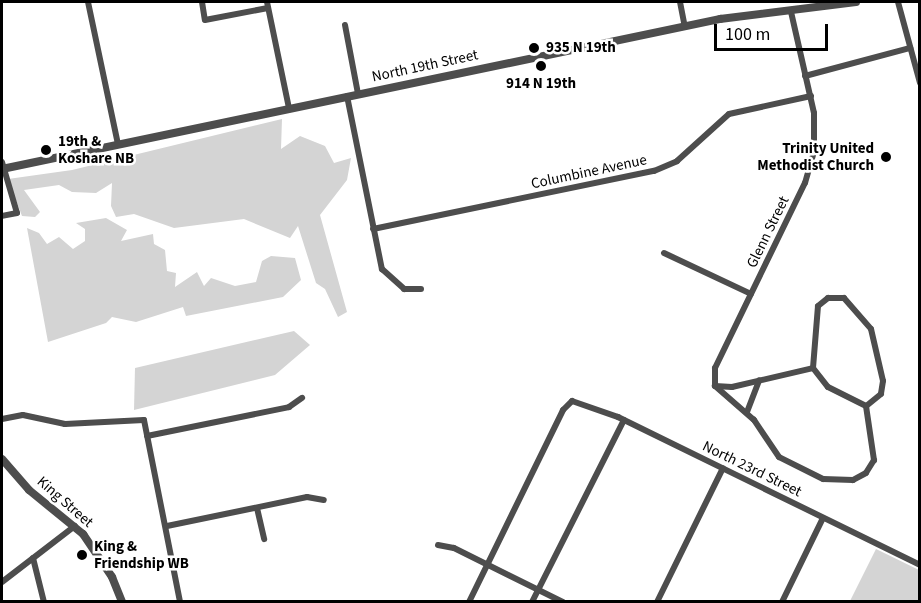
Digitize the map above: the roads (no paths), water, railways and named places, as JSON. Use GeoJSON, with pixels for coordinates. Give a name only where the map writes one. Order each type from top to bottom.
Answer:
{"type":"FeatureCollection","features":[{"type":"Feature","properties":{"kind":"street"},"geometry":{"type":"LineString","coordinates":[[88,2],[118,144]]}},
{"type":"Feature","properties":{"kind":"street"},"geometry":{"type":"LineString","coordinates":[[202,2],[205,20],[268,4],[289,108]]}},
{"type":"Feature","properties":{"kind":"street"},"geometry":{"type":"LineString","coordinates":[[680,2],[685,27]]}},
{"type":"Feature","properties":{"kind":"street","name":"North 19th Street"},"geometry":{"type":"LineString","coordinates":[[2,166],[685,27],[856,2]]}},
{"type":"Feature","properties":{"kind":"street"},"geometry":{"type":"LineString","coordinates":[[898,2],[920,83]]}},
{"type":"Feature","properties":{"kind":"street","name":"Glenn Street"},"geometry":{"type":"LineString","coordinates":[[715,386],[715,368],[812,162],[816,132],[791,12]]}},
{"type":"Feature","properties":{"kind":"street"},"geometry":{"type":"LineString","coordinates":[[345,25],[358,94]]}},
{"type":"Feature","properties":{"kind":"street"},"geometry":{"type":"LineString","coordinates":[[805,76],[910,48]]}},
{"type":"Feature","properties":{"kind":"street"},"geometry":{"type":"LineString","coordinates":[[347,96],[373,229],[386,276],[404,289],[421,289]]}},
{"type":"Feature","properties":{"kind":"street","name":"Columbine Avenue"},"geometry":{"type":"LineString","coordinates":[[373,229],[663,168],[729,114],[810,96]]}},
{"type":"Feature","properties":{"kind":"street"},"geometry":{"type":"LineString","coordinates":[[2,166],[17,213],[2,216]]}},
{"type":"Feature","properties":{"kind":"street"},"geometry":{"type":"LineString","coordinates":[[664,253],[751,294]]}},
{"type":"Feature","properties":{"kind":"street"},"geometry":{"type":"LineString","coordinates":[[828,298],[844,298],[867,322],[878,359],[882,390],[866,406],[828,387],[813,368],[813,330],[818,306],[828,298]]}},
{"type":"Feature","properties":{"kind":"street"},"geometry":{"type":"LineString","coordinates":[[715,386],[759,380],[813,368]]}},
{"type":"Feature","properties":{"kind":"street"},"geometry":{"type":"LineString","coordinates":[[747,412],[759,380]]}},
{"type":"Feature","properties":{"kind":"street"},"geometry":{"type":"LineString","coordinates":[[715,386],[747,412],[779,457],[824,479],[842,482],[861,477],[873,465],[866,406]]}},
{"type":"Feature","properties":{"kind":"street"},"geometry":{"type":"LineString","coordinates":[[147,436],[290,407],[302,398]]}},
{"type":"Feature","properties":{"kind":"street","name":"North 23rd Street"},"geometry":{"type":"LineString","coordinates":[[487,563],[562,410],[572,401],[624,420],[920,565]]}},
{"type":"Feature","properties":{"kind":"street"},"geometry":{"type":"LineString","coordinates":[[2,419],[32,415],[73,424],[144,420],[167,526],[180,602]]}},
{"type":"Feature","properties":{"kind":"street"},"geometry":{"type":"LineString","coordinates":[[532,602],[624,420]]}},
{"type":"Feature","properties":{"kind":"street","name":"King Street"},"geometry":{"type":"LineString","coordinates":[[2,459],[29,490],[75,526],[104,562],[122,602]]}},
{"type":"Feature","properties":{"kind":"street"},"geometry":{"type":"LineString","coordinates":[[657,602],[723,468]]}},
{"type":"Feature","properties":{"kind":"street"},"geometry":{"type":"LineString","coordinates":[[167,526],[307,497],[324,500]]}},
{"type":"Feature","properties":{"kind":"street"},"geometry":{"type":"LineString","coordinates":[[257,508],[264,538]]}},
{"type":"Feature","properties":{"kind":"street"},"geometry":{"type":"LineString","coordinates":[[782,602],[823,518]]}},
{"type":"Feature","properties":{"kind":"street"},"geometry":{"type":"LineString","coordinates":[[2,582],[75,526]]}},
{"type":"Feature","properties":{"kind":"street"},"geometry":{"type":"LineString","coordinates":[[438,546],[487,563],[563,602]]}},
{"type":"Feature","properties":{"kind":"street"},"geometry":{"type":"LineString","coordinates":[[33,558],[44,602]]}},
{"type":"Feature","properties":{"kind":"street"},"geometry":{"type":"LineString","coordinates":[[469,602],[487,563]]}},
{"type":"Feature","properties":{"kind":"place","name":"935 N 19th"},"geometry":{"type":"Point","coordinates":[534,48]}},
{"type":"Feature","properties":{"kind":"place","name":"914 N 19th"},"geometry":{"type":"Point","coordinates":[541,66]}},
{"type":"Feature","properties":{"kind":"place","name":"19th & Koshare NB"},"geometry":{"type":"Point","coordinates":[46,150]}},
{"type":"Feature","properties":{"kind":"place","name":"Trinity United Methodist Church"},"geometry":{"type":"Point","coordinates":[886,157]}},
{"type":"Feature","properties":{"kind":"place","name":"King & Friendship WB"},"geometry":{"type":"Point","coordinates":[82,555]}}]}
